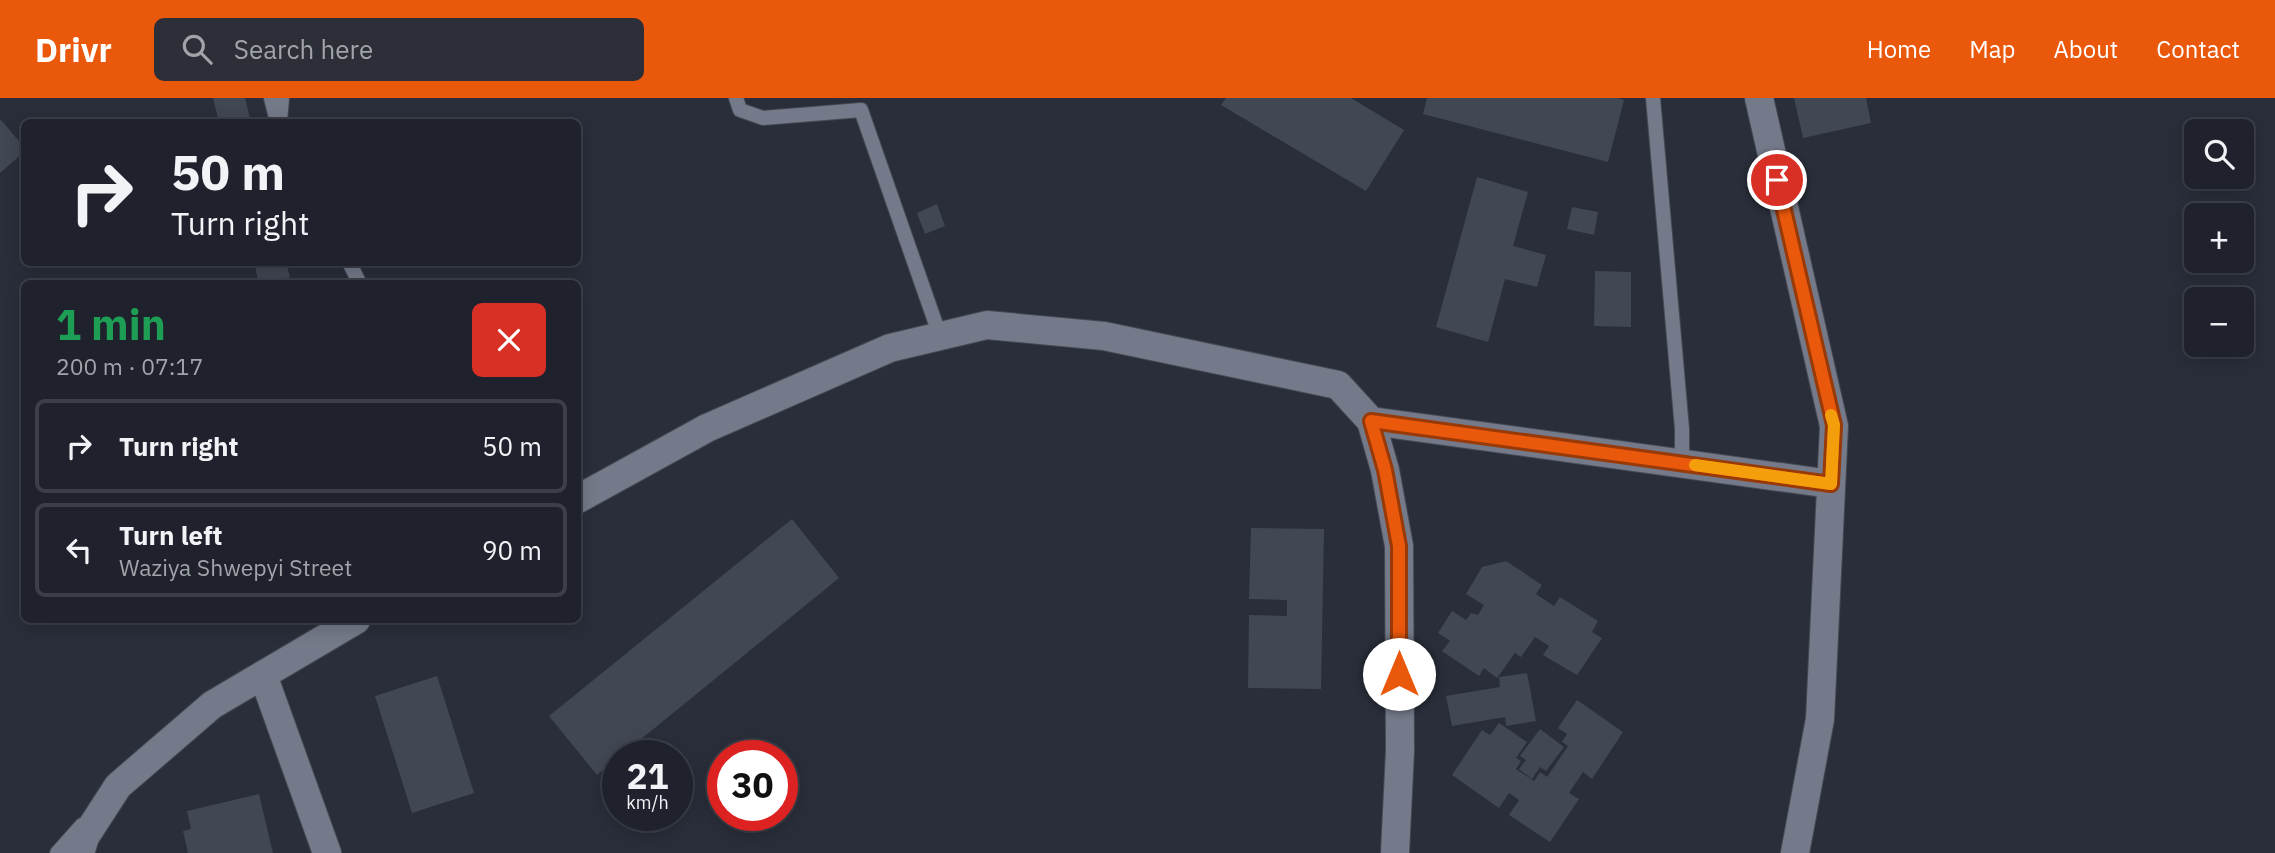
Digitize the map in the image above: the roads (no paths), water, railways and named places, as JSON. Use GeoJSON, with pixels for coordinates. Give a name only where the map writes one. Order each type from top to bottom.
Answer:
{"type":"FeatureCollection","features":[{"type":"Feature","properties":{"kind":"street"},"geometry":{"type":"LineString","coordinates":[[1759,98],[1834,425],[1820,719],[1795,853]]}},
{"type":"Feature","properties":{"kind":"street"},"geometry":{"type":"LineString","coordinates":[[581,497],[707,428],[890,348],[987,325],[1104,336],[1338,385],[1371,421],[1385,470],[1399,546],[1399,751],[1395,853]]}},
{"type":"Feature","properties":{"kind":"street"},"geometry":{"type":"LineString","coordinates":[[1371,421],[1831,484]]}},
{"type":"Feature","properties":{"kind":"street"},"geometry":{"type":"LineString","coordinates":[[80,853],[85,837],[118,786],[212,705],[351,623]]}},
{"type":"Feature","properties":{"kind":"street"},"geometry":{"type":"LineString","coordinates":[[263,675],[327,853]]}},
{"type":"Feature","properties":{"kind":"lane"},"geometry":{"type":"LineString","coordinates":[[271,98],[277,119]]}},
{"type":"Feature","properties":{"kind":"lane"},"geometry":{"type":"LineString","coordinates":[[278,119],[282,98]]}},
{"type":"Feature","properties":{"kind":"lane"},"geometry":{"type":"LineString","coordinates":[[736,98],[740,110],[763,118],[862,110],[940,336]]}},
{"type":"Feature","properties":{"kind":"lane"},"geometry":{"type":"LineString","coordinates":[[1653,98],[1682,429],[1682,463]]}},
{"type":"Feature","properties":{"kind":"lane"},"geometry":{"type":"LineString","coordinates":[[57,853],[118,786]]}}]}
